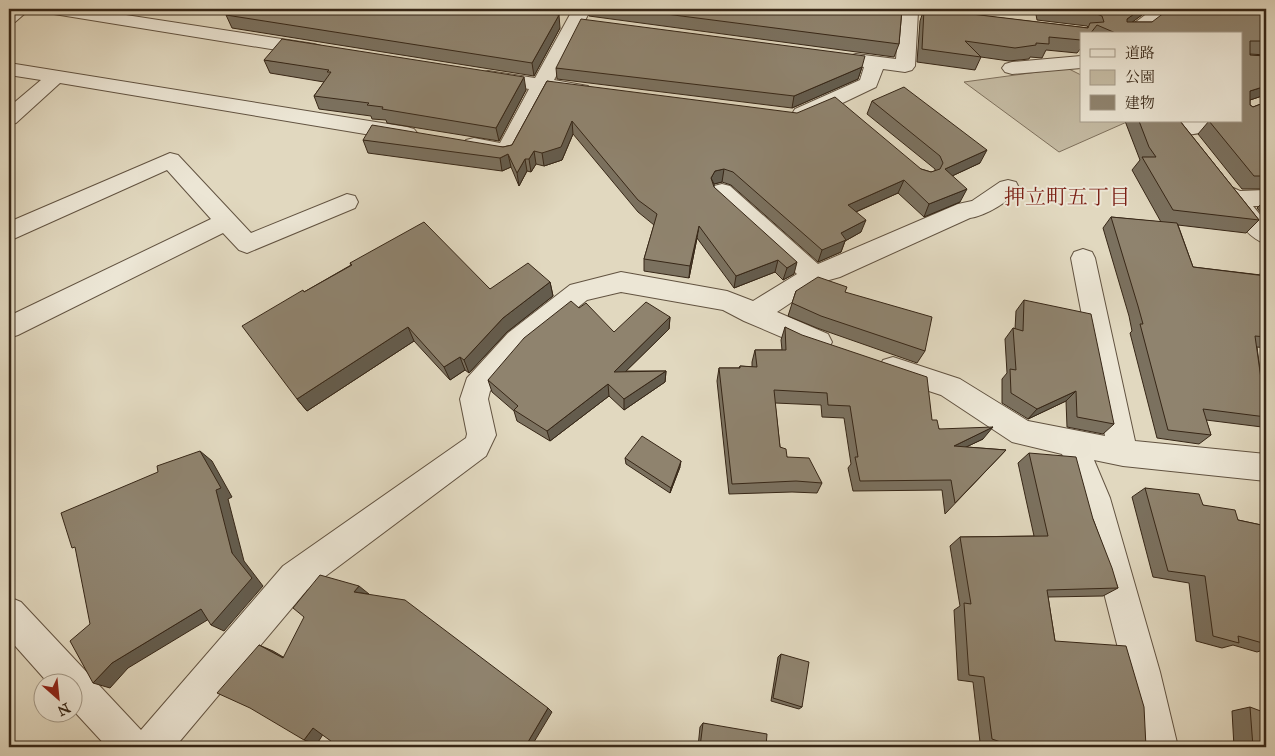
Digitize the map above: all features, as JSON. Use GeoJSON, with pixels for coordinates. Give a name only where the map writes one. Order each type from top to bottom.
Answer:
{"type":"FeatureCollection","features":[{"type":"Feature","properties":{"kind":"street"},"geometry":{"type":"LineString","coordinates":[[9,18],[21,9]]}},
{"type":"Feature","properties":{"kind":"street"},"geometry":{"type":"LineString","coordinates":[[54,9],[334,53]]}},
{"type":"Feature","properties":{"kind":"street"},"geometry":{"type":"LineString","coordinates":[[1132,32],[1166,9]]}},
{"type":"Feature","properties":{"kind":"street"},"geometry":{"type":"LineString","coordinates":[[836,57],[905,66],[900,11],[928,14]]}},
{"type":"Feature","properties":{"kind":"street"},"geometry":{"type":"LineString","coordinates":[[457,142],[506,150],[577,19]]}},
{"type":"Feature","properties":{"kind":"street"},"geometry":{"type":"LineString","coordinates":[[784,116],[794,117],[842,105],[869,83],[875,62]]}},
{"type":"Feature","properties":{"kind":"street"},"geometry":{"type":"LineString","coordinates":[[1012,68],[1080,62]]}},
{"type":"Feature","properties":{"kind":"street"},"geometry":{"type":"LineString","coordinates":[[9,69],[427,138]]}},
{"type":"Feature","properties":{"kind":"street"},"geometry":{"type":"LineString","coordinates":[[469,74],[600,92]]}},
{"type":"Feature","properties":{"kind":"street"},"geometry":{"type":"LineString","coordinates":[[9,118],[56,77]]}},
{"type":"Feature","properties":{"kind":"street"},"geometry":{"type":"LineString","coordinates":[[1177,125],[1208,122]]}},
{"type":"Feature","properties":{"kind":"street"},"geometry":{"type":"LineString","coordinates":[[1177,125],[1195,150]]}},
{"type":"Feature","properties":{"kind":"street"},"geometry":{"type":"LineString","coordinates":[[9,232],[170,160],[247,244],[348,202]]}},
{"type":"Feature","properties":{"kind":"street"},"geometry":{"type":"LineString","coordinates":[[1217,178],[1255,225],[1266,235]]}},
{"type":"Feature","properties":{"kind":"street"},"geometry":{"type":"LineString","coordinates":[[753,314],[814,275],[831,270],[966,210],[976,209],[1008,188]]}},
{"type":"Feature","properties":{"kind":"street"},"geometry":{"type":"LineString","coordinates":[[722,192],[814,275]]}},
{"type":"Feature","properties":{"kind":"street"},"geometry":{"type":"LineString","coordinates":[[1234,198],[1266,198]]}},
{"type":"Feature","properties":{"kind":"street"},"geometry":{"type":"LineString","coordinates":[[9,328],[226,222]]}},
{"type":"Feature","properties":{"kind":"street"},"geometry":{"type":"LineString","coordinates":[[1083,258],[1123,454]]}},
{"type":"Feature","properties":{"kind":"street"},"geometry":{"type":"LineString","coordinates":[[151,747],[295,578],[476,447],[482,435],[474,398],[477,386],[517,341],[579,292],[621,282],[727,301],[807,338],[843,350]]}},
{"type":"Feature","properties":{"kind":"street"},"geometry":{"type":"LineString","coordinates":[[870,360],[950,387],[1022,433],[1123,454],[1266,467]]}},
{"type":"Feature","properties":{"kind":"street"},"geometry":{"type":"LineString","coordinates":[[1072,443],[1095,498],[1142,672],[1160,747]]}},
{"type":"Feature","properties":{"kind":"street"},"geometry":{"type":"LineString","coordinates":[[9,614],[132,747]]}},
{"type":"Feature","properties":{"kind":"green space"},"geometry":{"type":"Polygon","coordinates":[[[1067,68],[1080,74],[1080,122],[1127,122],[1059,152],[964,82],[1067,68]]]}},
{"type":"Feature","properties":{"kind":"building"},"geometry":{"type":"Polygon","coordinates":[[[232,9],[515,9],[559,15],[532,63],[226,15],[232,9]]]}},
{"type":"Feature","properties":{"kind":"building"},"geometry":{"type":"Polygon","coordinates":[[[627,9],[902,9],[899,44],[627,9]]]}},
{"type":"Feature","properties":{"kind":"building"},"geometry":{"type":"Polygon","coordinates":[[[924,9],[1088,28],[1090,23],[1104,22],[1102,16],[1094,13],[1056,9],[1141,9],[1127,19],[1127,22],[1152,22],[1169,9],[1266,9],[1266,41],[1250,41],[1250,55],[1266,56],[1266,86],[1250,91],[1250,105],[1253,107],[1266,102],[1266,176],[1254,176],[1210,122],[1242,122],[1242,32],[1113,32],[1097,25],[1092,32],[1080,32],[1080,40],[1049,37],[1049,44],[1036,43],[1036,45],[1015,48],[965,41],[981,57],[922,49],[924,9]]]}},
{"type":"Feature","properties":{"kind":"building"},"geometry":{"type":"Polygon","coordinates":[[[581,19],[865,56],[862,67],[794,96],[556,68],[581,19]]]}},
{"type":"Feature","properties":{"kind":"building"},"geometry":{"type":"Polygon","coordinates":[[[282,39],[524,77],[496,128],[382,109],[383,107],[367,105],[369,103],[314,96],[331,72],[327,72],[329,70],[264,60],[282,39]]]}},
{"type":"Feature","properties":{"kind":"building"},"geometry":{"type":"Polygon","coordinates":[[[547,81],[797,113],[835,97],[921,169],[931,172],[940,169],[943,163],[940,156],[872,101],[904,87],[987,150],[945,169],[967,189],[929,204],[904,180],[848,205],[866,220],[841,233],[846,240],[822,250],[733,172],[724,169],[715,171],[711,178],[714,187],[797,262],[787,268],[778,260],[736,276],[699,226],[690,266],[644,259],[657,214],[638,200],[572,121],[561,147],[542,153],[534,151],[529,159],[525,159],[517,173],[508,154],[500,158],[363,140],[372,125],[503,147],[512,145],[547,81]]]}},
{"type":"Feature","properties":{"kind":"building"},"geometry":{"type":"Polygon","coordinates":[[[1139,122],[1181,122],[1259,220],[1173,210],[1142,157],[1156,157],[1149,147],[1139,122]]]}},
{"type":"Feature","properties":{"kind":"building"},"geometry":{"type":"Polygon","coordinates":[[[1111,217],[1177,223],[1193,267],[1266,276],[1266,337],[1255,336],[1262,386],[1266,396],[1266,417],[1203,409],[1211,435],[1168,430],[1140,324],[1143,324],[1111,217]]]}},
{"type":"Feature","properties":{"kind":"building"},"geometry":{"type":"Polygon","coordinates":[[[424,222],[490,289],[528,263],[550,282],[503,318],[464,360],[460,357],[444,367],[408,327],[297,399],[242,326],[303,290],[304,292],[352,265],[350,263],[424,222]]]}},
{"type":"Feature","properties":{"kind":"building"},"geometry":{"type":"Polygon","coordinates":[[[818,277],[847,287],[845,292],[932,317],[925,351],[821,316],[792,303],[796,291],[818,277]]]}},
{"type":"Feature","properties":{"kind":"building"},"geometry":{"type":"Polygon","coordinates":[[[1024,300],[1091,314],[1114,424],[1077,417],[1076,391],[1037,409],[1011,393],[1010,369],[1016,370],[1013,328],[1023,331],[1024,300]]]}},
{"type":"Feature","properties":{"kind":"building"},"geometry":{"type":"Polygon","coordinates":[[[571,301],[579,308],[586,303],[614,332],[646,302],[670,317],[614,372],[666,371],[624,399],[608,384],[547,431],[514,410],[518,406],[488,380],[524,338],[571,301]]]}},
{"type":"Feature","properties":{"kind":"building"},"geometry":{"type":"Polygon","coordinates":[[[785,327],[802,335],[927,377],[932,420],[937,420],[939,429],[993,427],[954,446],[1006,450],[955,503],[951,480],[860,481],[855,457],[858,457],[850,406],[828,405],[827,393],[774,390],[780,447],[786,449],[787,457],[809,458],[822,483],[796,481],[732,484],[719,368],[757,367],[755,350],[786,350],[785,327]]]}},
{"type":"Feature","properties":{"kind":"building"},"geometry":{"type":"Polygon","coordinates":[[[642,436],[681,461],[671,488],[625,458],[642,436]]]}},
{"type":"Feature","properties":{"kind":"building"},"geometry":{"type":"Polygon","coordinates":[[[200,451],[221,488],[216,490],[232,553],[252,578],[211,625],[201,609],[112,663],[93,683],[70,641],[90,624],[75,547],[72,548],[61,513],[158,472],[157,466],[200,451]]]}},
{"type":"Feature","properties":{"kind":"building"},"geometry":{"type":"Polygon","coordinates":[[[1029,453],[1076,457],[1093,519],[1118,588],[1047,590],[1055,641],[1126,646],[1144,707],[1146,747],[1012,747],[992,739],[984,677],[969,675],[964,603],[971,604],[960,537],[1048,536],[1029,453]]]}},
{"type":"Feature","properties":{"kind":"building"},"geometry":{"type":"Polygon","coordinates":[[[1145,488],[1199,494],[1203,505],[1235,510],[1238,520],[1266,526],[1266,644],[1238,636],[1239,643],[1213,636],[1205,576],[1168,571],[1145,488]]]}},
{"type":"Feature","properties":{"kind":"building"},"geometry":{"type":"Polygon","coordinates":[[[320,575],[359,586],[354,592],[405,600],[548,708],[525,747],[339,747],[313,728],[304,740],[250,708],[217,693],[259,645],[283,658],[304,617],[293,608],[320,575]]]}},
{"type":"Feature","properties":{"kind":"building"},"geometry":{"type":"Polygon","coordinates":[[[781,654],[809,662],[802,707],[773,698],[781,654]]]}},
{"type":"Feature","properties":{"kind":"building"},"geometry":{"type":"Polygon","coordinates":[[[1250,707],[1266,713],[1266,747],[1253,747],[1250,707]]]}},
{"type":"Feature","properties":{"kind":"building"},"geometry":{"type":"Polygon","coordinates":[[[703,723],[767,734],[766,747],[700,747],[703,723]]]}},
{"type":"Feature","properties":{"kind":"district","name":"押立町五丁目"},"geometry":{"type":"Point","coordinates":[1067,197]}}]}
